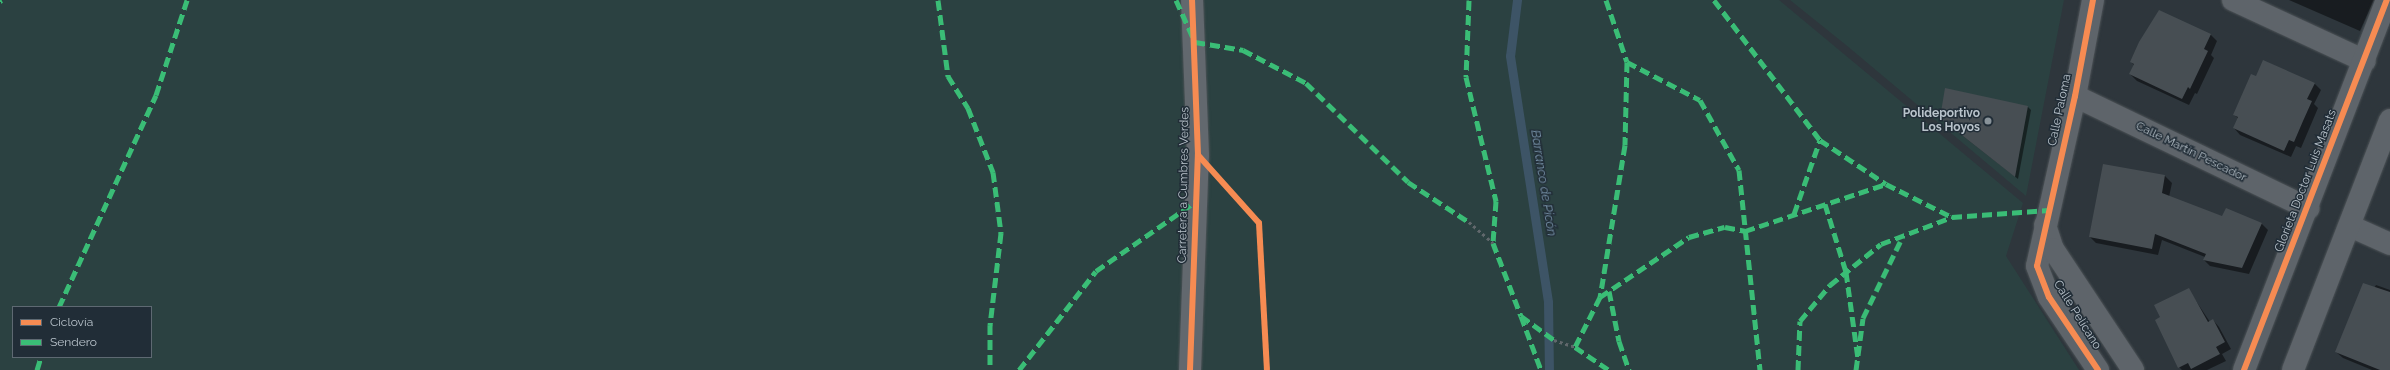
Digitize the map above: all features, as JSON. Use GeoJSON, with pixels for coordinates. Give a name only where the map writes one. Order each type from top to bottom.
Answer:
{"type":"FeatureCollection","features":[{"type":"Feature","properties":{"kind":"street","name":"Carretera a Cumbres Verdes"},"geometry":{"type":"LineString","coordinates":[[1190,370],[1198,155],[1192,0]]}},
{"type":"Feature","properties":{"kind":"street","name":"Calle Paloma"},"geometry":{"type":"LineString","coordinates":[[2045,224],[2075,96],[2093,0]]}},
{"type":"Feature","properties":{"kind":"street"},"geometry":{"type":"LineString","coordinates":[[2233,0],[2365,61]]}},
{"type":"Feature","properties":{"kind":"street","name":"Glorieta Doctor Luis Masats"},"geometry":{"type":"LineString","coordinates":[[2244,370],[2365,61],[2387,0]]}},
{"type":"Feature","properties":{"kind":"street","name":"Calle Martín Pescador"},"geometry":{"type":"LineString","coordinates":[[2075,96],[2308,208]]}},
{"type":"Feature","properties":{"kind":"street"},"geometry":{"type":"LineString","coordinates":[[2293,370],[2390,120]]}},
{"type":"Feature","properties":{"kind":"street","name":"Calle Pelícano"},"geometry":{"type":"LineString","coordinates":[[2045,224],[2036,266],[2049,297],[2098,370]]}},
{"type":"Feature","properties":{"kind":"street","name":"Calle Pelícano"},"geometry":{"type":"LineString","coordinates":[[2045,224],[2053,249],[2133,370]]}},
{"type":"Feature","properties":{"kind":"street"},"geometry":{"type":"LineString","coordinates":[[2350,226],[2390,244]]}},
{"type":"Feature","properties":{"kind":"path"},"geometry":{"type":"LineString","coordinates":[[1469,222],[1493,243]]}},
{"type":"Feature","properties":{"kind":"path"},"geometry":{"type":"LineString","coordinates":[[1554,340],[1575,347]]}},
{"type":"Feature","properties":{"kind":"green space"},"geometry":{"type":"Polygon","coordinates":[[[0,0],[1779,0],[2023,203],[2006,256],[2079,370],[0,370],[0,0]]]}},
{"type":"Feature","properties":{"kind":"green space","name":"Polideportivo Los Hoyos"},"geometry":{"type":"Polygon","coordinates":[[[1790,0],[2064,0],[2026,196],[1846,45],[1790,0]]]}},
{"type":"Feature","properties":{"kind":"building"},"geometry":{"type":"Polygon","coordinates":[[[2159,10],[2211,34],[2204,49],[2208,51],[2190,89],[2188,87],[2182,99],[2129,74],[2134,64],[2130,62],[2139,42],[2159,10]]]}},
{"type":"Feature","properties":{"kind":"building"},"geometry":{"type":"Polygon","coordinates":[[[2263,60],[2315,83],[2307,99],[2312,101],[2294,142],[2289,140],[2284,151],[2233,128],[2238,117],[2233,115],[2251,74],[2256,76],[2263,60]]]}},
{"type":"Feature","properties":{"kind":"building"},"geometry":{"type":"Polygon","coordinates":[[[1945,88],[2028,106],[2015,177],[1940,118],[1945,88]]]}},
{"type":"Feature","properties":{"kind":"building"},"geometry":{"type":"Polygon","coordinates":[[[2103,164],[2165,175],[2162,193],[2222,216],[2226,208],[2262,223],[2242,268],[2203,260],[2206,254],[2155,234],[2152,249],[2089,237],[2103,164]]]}},
{"type":"Feature","properties":{"kind":"building"},"geometry":{"type":"Polygon","coordinates":[[[2363,283],[2390,292],[2390,370],[2380,370],[2335,352],[2363,283]]]}},
{"type":"Feature","properties":{"kind":"building"},"geometry":{"type":"Polygon","coordinates":[[[2189,288],[2208,322],[2213,319],[2225,342],[2216,347],[2220,354],[2191,369],[2188,363],[2178,368],[2155,320],[2160,317],[2154,305],[2189,288]]]}},
{"type":"Feature","properties":{"kind":"waterway","name":"Barranco de Picón"},"geometry":{"type":"LineString","coordinates":[[1517,0],[1510,56],[1548,302],[1549,370]]}},
{"type":"Feature","properties":{"kind":"marked path"},"geometry":{"type":"LineString","coordinates":[[59,306],[156,95],[187,0]]}},
{"type":"Feature","properties":{"kind":"marked path"},"geometry":{"type":"LineString","coordinates":[[938,0],[948,76],[968,108],[993,172],[1001,233],[990,325],[990,370]]}},
{"type":"Feature","properties":{"kind":"marked path"},"geometry":{"type":"LineString","coordinates":[[1176,0],[1195,42],[1243,50],[1306,83],[1408,182],[1469,222]]}},
{"type":"Feature","properties":{"kind":"marked path"},"geometry":{"type":"LineString","coordinates":[[1469,0],[1466,77],[1496,201],[1493,243],[1521,316],[1554,340]]}},
{"type":"Feature","properties":{"kind":"marked path"},"geometry":{"type":"LineString","coordinates":[[1606,0],[1627,62],[1625,145],[1600,297],[1575,347],[1609,370]]}},
{"type":"Feature","properties":{"kind":"marked path"},"geometry":{"type":"LineString","coordinates":[[1714,0],[1820,140],[1886,184],[1952,217],[2049,210]]}},
{"type":"Feature","properties":{"kind":"marked path"},"geometry":{"type":"LineString","coordinates":[[1627,62],[1700,100],[1739,170],[1760,370]]}},
{"type":"Feature","properties":{"kind":"marked path"},"geometry":{"type":"LineString","coordinates":[[1794,214],[1820,140]]}},
{"type":"Feature","properties":{"kind":"marked path"},"geometry":{"type":"LineString","coordinates":[[1600,297],[1689,237],[1725,227],[1745,231],[1886,184]]}},
{"type":"Feature","properties":{"kind":"marked path"},"geometry":{"type":"LineString","coordinates":[[1019,370],[1096,271],[1195,202]]}},
{"type":"Feature","properties":{"kind":"marked path"},"geometry":{"type":"LineString","coordinates":[[1825,204],[1846,272],[1858,358]]}},
{"type":"Feature","properties":{"kind":"marked path"},"geometry":{"type":"LineString","coordinates":[[1798,370],[1800,321],[1830,285],[1881,244],[1952,217]]}},
{"type":"Feature","properties":{"kind":"marked path"},"geometry":{"type":"LineString","coordinates":[[1856,370],[1863,318],[1903,236]]}},
{"type":"Feature","properties":{"kind":"marked path"},"geometry":{"type":"LineString","coordinates":[[1609,291],[1619,341],[1629,370]]}},
{"type":"Feature","properties":{"kind":"marked path"},"geometry":{"type":"LineString","coordinates":[[1521,316],[1541,370]]}},
{"type":"Feature","properties":{"kind":"marked path"},"geometry":{"type":"LineString","coordinates":[[37,370],[41,358]]}},
{"type":"Feature","properties":{"kind":"cycle path"},"geometry":{"type":"LineString","coordinates":[[1190,370],[1198,155],[1192,0]]}},
{"type":"Feature","properties":{"kind":"cycle path"},"geometry":{"type":"LineString","coordinates":[[2093,0],[2075,96],[2037,266],[2049,297],[2098,370]]}},
{"type":"Feature","properties":{"kind":"cycle path"},"geometry":{"type":"LineString","coordinates":[[2244,370],[2387,0]]}},
{"type":"Feature","properties":{"kind":"cycle path"},"geometry":{"type":"LineString","coordinates":[[1198,155],[1259,223],[1267,370]]}},
{"type":"Feature","properties":{"kind":"place","name":"Polideportivo Los Hoyos"},"geometry":{"type":"Point","coordinates":[1988,121]}}]}
